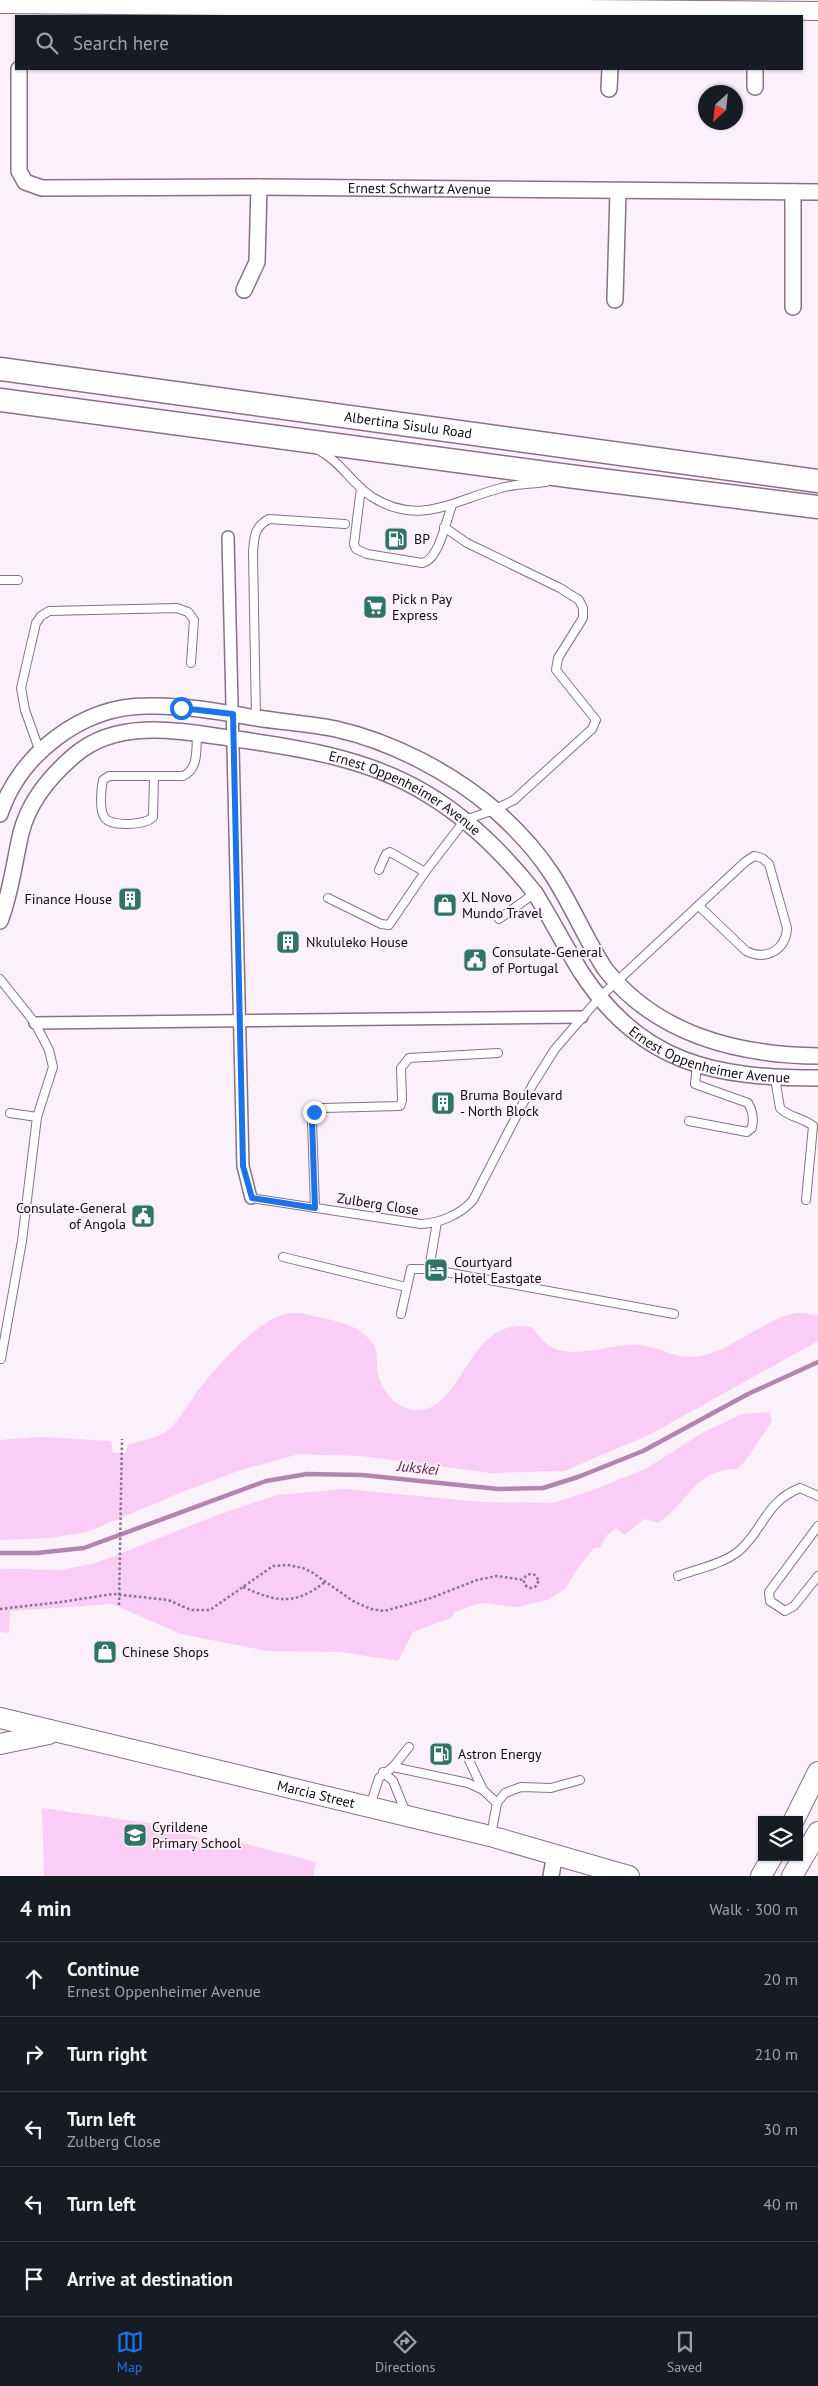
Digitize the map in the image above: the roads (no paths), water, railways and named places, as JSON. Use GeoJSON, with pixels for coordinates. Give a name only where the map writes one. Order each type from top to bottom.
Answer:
{"type":"FeatureCollection","features":[{"type":"Feature","properties":{"kind":"main road","name":"Albertina Sisulu Road"},"geometry":{"type":"LineString","coordinates":[[0,369],[818,481]]}},
{"type":"Feature","properties":{"kind":"main road"},"geometry":{"type":"LineString","coordinates":[[0,400],[576,478],[818,508]]}},
{"type":"Feature","properties":{"kind":"main road","name":"Marcia Street"},"geometry":{"type":"LineString","coordinates":[[0,1718],[490,1836],[629,1876]]}},
{"type":"Feature","properties":{"kind":"main road"},"geometry":{"type":"LineString","coordinates":[[0,1744],[59,1732]]}},
{"type":"Feature","properties":{"kind":"main road"},"geometry":{"type":"LineString","coordinates":[[796,1816],[818,1772]]}},
{"type":"Feature","properties":{"kind":"main road"},"geometry":{"type":"LineString","coordinates":[[792,1876],[818,1832]]}},
{"type":"Feature","properties":{"kind":"street"},"geometry":{"type":"LineString","coordinates":[[0,4],[18,7],[613,13],[756,14],[818,11]]}},
{"type":"Feature","properties":{"kind":"street","name":"Ernest Schwartz Avenue"},"geometry":{"type":"LineString","coordinates":[[18,70],[18,166],[22,179],[30,185],[42,188],[259,187],[818,192]]}},
{"type":"Feature","properties":{"kind":"street"},"geometry":{"type":"LineString","coordinates":[[610,70],[610,89]]}},
{"type":"Feature","properties":{"kind":"street"},"geometry":{"type":"LineString","coordinates":[[755,70],[755,87]]}},
{"type":"Feature","properties":{"kind":"street"},"geometry":{"type":"LineString","coordinates":[[244,290],[257,262],[259,187]]}},
{"type":"Feature","properties":{"kind":"street"},"geometry":{"type":"LineString","coordinates":[[615,300],[618,191]]}},
{"type":"Feature","properties":{"kind":"street"},"geometry":{"type":"LineString","coordinates":[[793,307],[794,192]]}},
{"type":"Feature","properties":{"kind":"street"},"geometry":{"type":"LineString","coordinates":[[228,537],[238,1022],[243,1166],[252,1198]]}},
{"type":"Feature","properties":{"kind":"street","name":"Ernest Oppenheimer Avenue"},"geometry":{"type":"LineString","coordinates":[[0,814],[5,800],[18,778],[40,752],[55,738],[95,716],[128,708],[146,706],[233,714],[336,729],[409,755],[448,777],[494,810],[536,854],[551,873],[590,945],[615,983],[641,1006],[668,1023],[700,1038],[761,1053],[818,1056]]}},
{"type":"Feature","properties":{"kind":"street"},"geometry":{"type":"LineString","coordinates":[[272,744],[275,721]]}},
{"type":"Feature","properties":{"kind":"street","name":"Ernest Oppenheimer Avenue"},"geometry":{"type":"LineString","coordinates":[[0,921],[6,905],[21,832],[27,816],[41,790],[57,772],[87,746],[114,735],[155,730],[197,733],[272,744],[324,754],[379,771],[426,793],[465,820],[495,848],[535,893],[581,971],[600,997],[618,1018],[641,1037],[697,1066],[740,1075],[775,1078],[818,1078]]}},
{"type":"Feature","properties":{"kind":"street"},"geometry":{"type":"LineString","coordinates":[[35,1023],[582,1017]]}},
{"type":"Feature","properties":{"kind":"street"},"geometry":{"type":"LineString","coordinates":[[551,1876],[554,1854]]}},
{"type":"Feature","properties":{"kind":"lane"},"geometry":{"type":"LineString","coordinates":[[295,439],[327,454],[361,488],[382,502],[407,510],[424,511],[452,505],[501,488],[576,478]]}},
{"type":"Feature","properties":{"kind":"lane"},"geometry":{"type":"LineString","coordinates":[[361,488],[354,544],[361,552],[426,563],[435,554],[452,505]]}},
{"type":"Feature","properties":{"kind":"lane"},"geometry":{"type":"LineString","coordinates":[[256,718],[253,553],[255,534],[259,524],[269,519],[345,524]]}},
{"type":"Feature","properties":{"kind":"lane"},"geometry":{"type":"LineString","coordinates":[[328,898],[386,926],[392,921],[425,872],[465,820],[494,810],[526,790],[594,726],[596,720],[556,670],[558,658],[582,618],[583,608],[579,600],[571,594],[467,542],[444,528]]}},
{"type":"Feature","properties":{"kind":"lane"},"geometry":{"type":"LineString","coordinates":[[0,580],[18,580]]}},
{"type":"Feature","properties":{"kind":"lane"},"geometry":{"type":"LineString","coordinates":[[40,752],[25,710],[21,688],[36,624],[41,616],[49,611],[177,608],[188,612],[194,620],[191,663]]}},
{"type":"Feature","properties":{"kind":"lane"},"geometry":{"type":"LineString","coordinates":[[154,776],[153,817],[150,820],[143,823],[111,823],[106,820],[103,814],[103,780],[109,776],[154,776],[183,776],[192,770],[197,733]]}},
{"type":"Feature","properties":{"kind":"lane"},"geometry":{"type":"LineString","coordinates":[[378,870],[386,854],[390,852],[425,872]]}},
{"type":"Feature","properties":{"kind":"lane","name":"Zulberg Close"},"geometry":{"type":"LineString","coordinates":[[252,1198],[412,1223],[437,1222],[456,1213],[473,1200],[546,1061],[582,1017],[600,997],[745,862],[754,856],[762,858],[770,864],[787,928],[783,946],[765,955],[756,956],[746,952],[699,906]]}},
{"type":"Feature","properties":{"kind":"lane"},"geometry":{"type":"LineString","coordinates":[[499,919],[535,893]]}},
{"type":"Feature","properties":{"kind":"lane"},"geometry":{"type":"LineString","coordinates":[[0,979],[35,1023],[49,1050],[53,1067],[37,1117],[22,1241],[1,1359]]}},
{"type":"Feature","properties":{"kind":"lane"},"geometry":{"type":"LineString","coordinates":[[315,1208],[312,1121],[314,1112],[323,1108],[400,1106],[402,1101],[401,1068],[409,1058],[498,1053]]}},
{"type":"Feature","properties":{"kind":"lane"},"geometry":{"type":"LineString","coordinates":[[689,1121],[747,1132],[752,1128],[753,1124],[752,1110],[748,1103],[695,1084],[697,1066]]}},
{"type":"Feature","properties":{"kind":"lane"},"geometry":{"type":"LineString","coordinates":[[775,1078],[780,1108],[789,1115],[805,1119],[813,1126],[806,1200]]}},
{"type":"Feature","properties":{"kind":"lane"},"geometry":{"type":"LineString","coordinates":[[10,1114],[37,1117]]}},
{"type":"Feature","properties":{"kind":"lane"},"geometry":{"type":"LineString","coordinates":[[429,1269],[437,1222]]}},
{"type":"Feature","properties":{"kind":"lane"},"geometry":{"type":"LineString","coordinates":[[282,1257],[406,1287]]}},
{"type":"Feature","properties":{"kind":"lane"},"geometry":{"type":"LineString","coordinates":[[402,1314],[411,1269],[429,1269],[674,1314]]}},
{"type":"Feature","properties":{"kind":"lane"},"geometry":{"type":"LineString","coordinates":[[678,1576],[736,1553],[783,1496],[800,1488],[818,1496]]}},
{"type":"Feature","properties":{"kind":"lane"},"geometry":{"type":"LineString","coordinates":[[818,1526],[769,1592],[770,1601],[785,1611],[794,1606],[818,1576]]}},
{"type":"Feature","properties":{"kind":"lane"},"geometry":{"type":"LineString","coordinates":[[370,1807],[376,1785],[383,1772],[393,1767],[409,1747]]}},
{"type":"Feature","properties":{"kind":"lane"},"geometry":{"type":"LineString","coordinates":[[468,1758],[483,1790],[497,1804]]}},
{"type":"Feature","properties":{"kind":"lane"},"geometry":{"type":"LineString","coordinates":[[393,1767],[468,1783],[483,1790]]}},
{"type":"Feature","properties":{"kind":"lane"},"geometry":{"type":"LineString","coordinates":[[383,1772],[393,1781],[407,1817]]}},
{"type":"Feature","properties":{"kind":"lane"},"geometry":{"type":"LineString","coordinates":[[490,1836],[497,1804],[505,1793],[520,1787],[551,1788],[580,1780]]}},
{"type":"Feature","properties":{"kind":"waterway","name":"Jukskei"},"geometry":{"type":"LineString","coordinates":[[0,1553],[37,1553],[84,1548],[266,1481],[307,1474],[362,1475],[498,1489],[543,1488],[578,1477],[643,1451],[748,1394],[818,1362]]}},
{"type":"Feature","properties":{"kind":"place","name":"BP"},"geometry":{"type":"Point","coordinates":[396,539]}},
{"type":"Feature","properties":{"kind":"place","name":"Pick n Pay Express"},"geometry":{"type":"Point","coordinates":[375,607]}},
{"type":"Feature","properties":{"kind":"place","name":"Finance House"},"geometry":{"type":"Point","coordinates":[130,899]}},
{"type":"Feature","properties":{"kind":"place","name":"XL Novo Mundo Travel"},"geometry":{"type":"Point","coordinates":[445,905]}},
{"type":"Feature","properties":{"kind":"place","name":"Nkululeko House"},"geometry":{"type":"Point","coordinates":[288,942]}},
{"type":"Feature","properties":{"kind":"place","name":"Consulate-General of Portugal"},"geometry":{"type":"Point","coordinates":[475,960]}},
{"type":"Feature","properties":{"kind":"place","name":"Bruma Boulevard - North Block"},"geometry":{"type":"Point","coordinates":[443,1103]}},
{"type":"Feature","properties":{"kind":"place","name":"Consulate-General of Angola"},"geometry":{"type":"Point","coordinates":[143,1216]}},
{"type":"Feature","properties":{"kind":"place","name":"Courtyard Hotel Eastgate"},"geometry":{"type":"Point","coordinates":[436,1270]}},
{"type":"Feature","properties":{"kind":"place","name":"Chinese Shops"},"geometry":{"type":"Point","coordinates":[105,1652]}},
{"type":"Feature","properties":{"kind":"place","name":"Astron Energy"},"geometry":{"type":"Point","coordinates":[441,1754]}},
{"type":"Feature","properties":{"kind":"place","name":"Cyrildene Primary School"},"geometry":{"type":"Point","coordinates":[135,1835]}}]}
